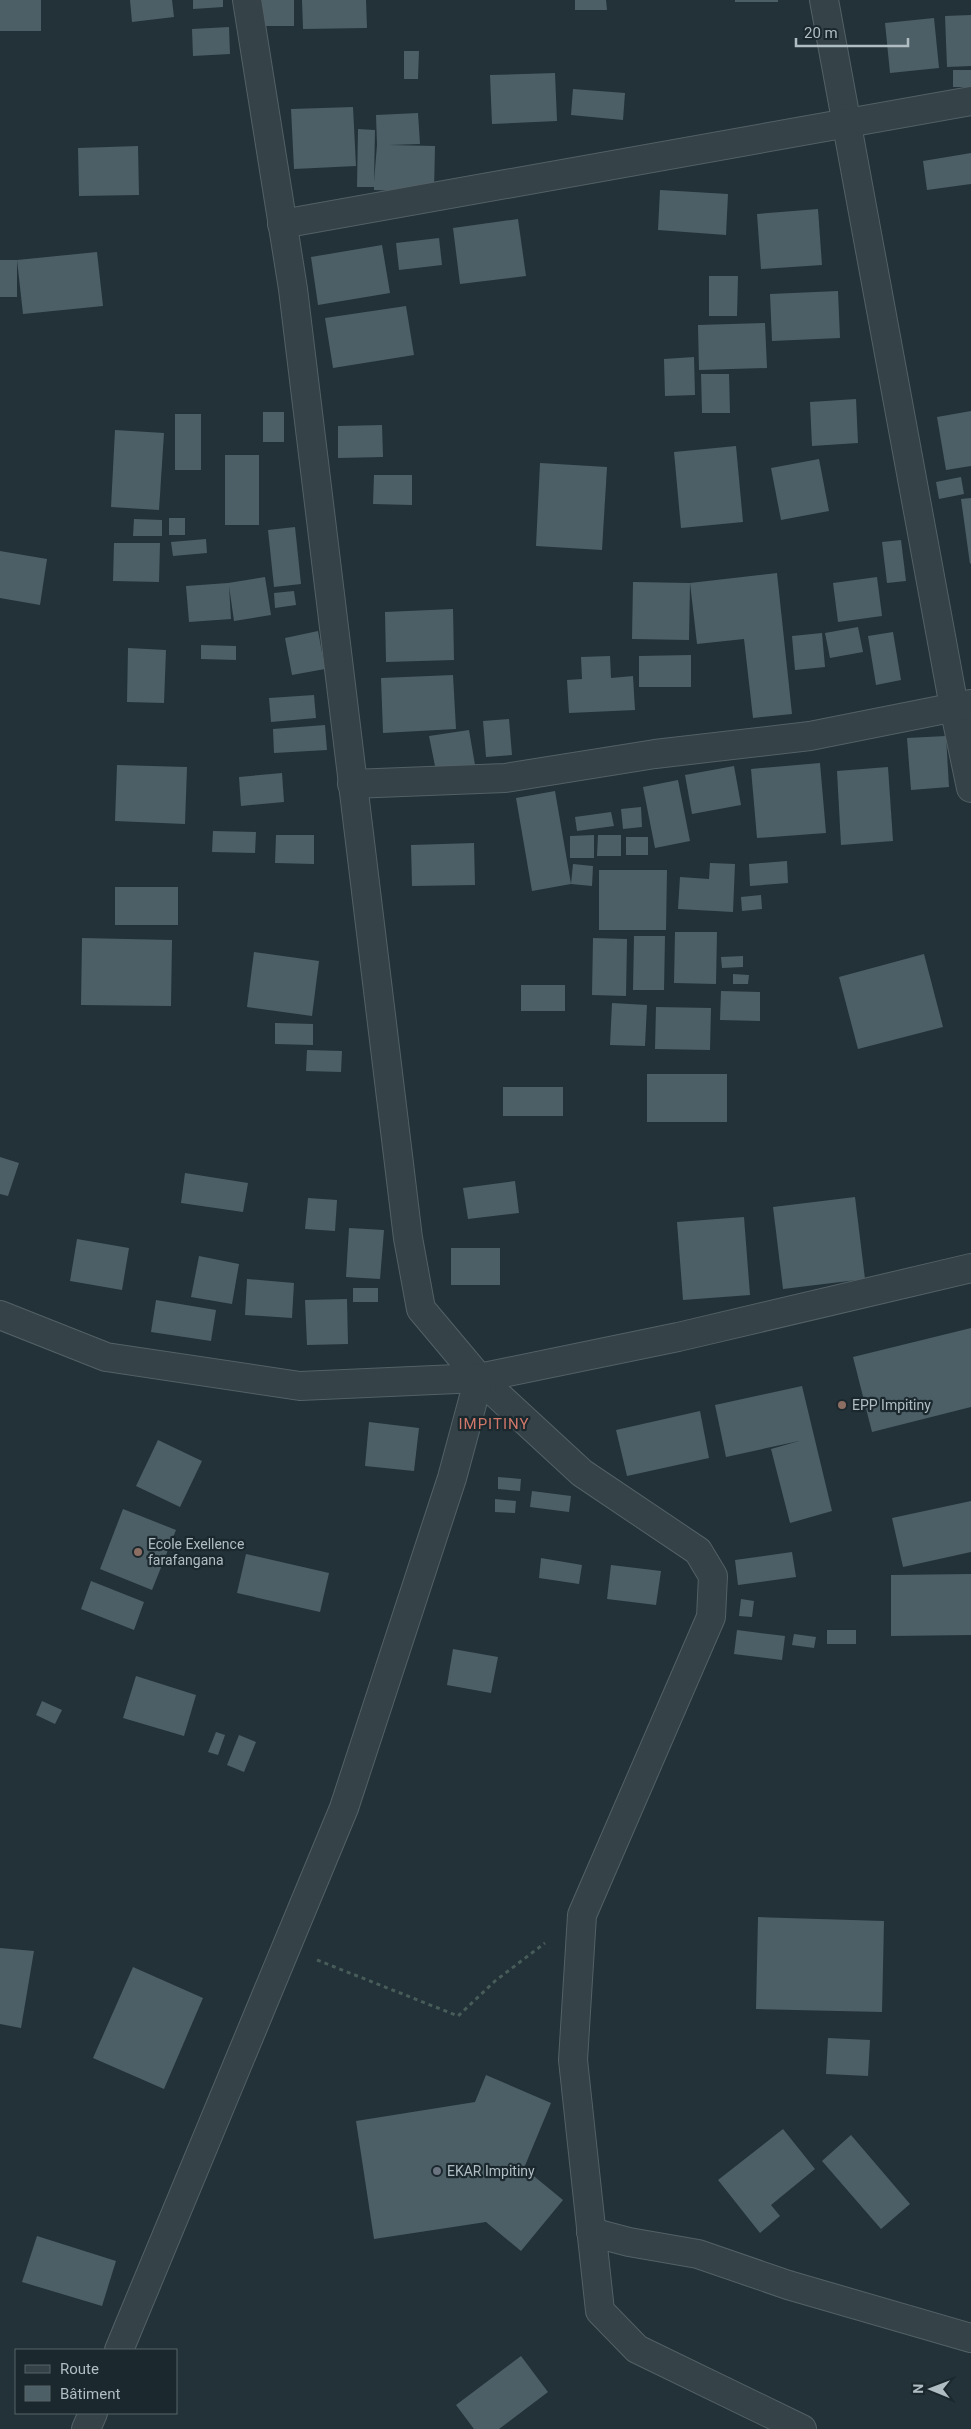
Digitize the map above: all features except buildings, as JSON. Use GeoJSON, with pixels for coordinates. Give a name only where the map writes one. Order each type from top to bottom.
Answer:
{"type":"FeatureCollection","features":[{"type":"Feature","properties":{"kind":"street"},"geometry":{"type":"LineString","coordinates":[[247,0],[293,289],[408,1238],[421,1309],[479,1378],[582,1472],[698,1551],[713,1576],[711,1617],[582,1915],[573,2060],[600,2310],[637,2349],[802,2429]]}},
{"type":"Feature","properties":{"kind":"street"},"geometry":{"type":"LineString","coordinates":[[824,0],[962,706],[971,788]]}},
{"type":"Feature","properties":{"kind":"street"},"geometry":{"type":"LineString","coordinates":[[282,224],[971,101]]}},
{"type":"Feature","properties":{"kind":"street"},"geometry":{"type":"LineString","coordinates":[[352,784],[505,778],[655,754],[810,736],[962,706]]}},
{"type":"Feature","properties":{"kind":"street"},"geometry":{"type":"LineString","coordinates":[[0,1315],[106,1357],[300,1386],[479,1378],[678,1337],[971,1268]]}},
{"type":"Feature","properties":{"kind":"street"},"geometry":{"type":"LineString","coordinates":[[119,2349],[344,1808],[452,1478],[479,1378]]}},
{"type":"Feature","properties":{"kind":"street"},"geometry":{"type":"LineString","coordinates":[[592,2232],[630,2242],[698,2254],[788,2285],[971,2338]]}},
{"type":"Feature","properties":{"kind":"street"},"geometry":{"type":"LineString","coordinates":[[86,2429],[93,2414]]}},
{"type":"Feature","properties":{"kind":"path"},"geometry":{"type":"LineString","coordinates":[[286,1948],[458,2016],[495,1981],[582,1915]]}},
{"type":"Feature","properties":{"kind":"place","name":"EPP Impitiny"},"geometry":{"type":"Point","coordinates":[842,1405]}},
{"type":"Feature","properties":{"kind":"place","name":"Ecole Exellence farafangana"},"geometry":{"type":"Point","coordinates":[138,1552]}},
{"type":"Feature","properties":{"kind":"place","name":"EKAR Impitiny"},"geometry":{"type":"Point","coordinates":[437,2171]}},
{"type":"Feature","properties":{"kind":"district","name":"IMPITINY"},"geometry":{"type":"Point","coordinates":[494,1424]}}]}
